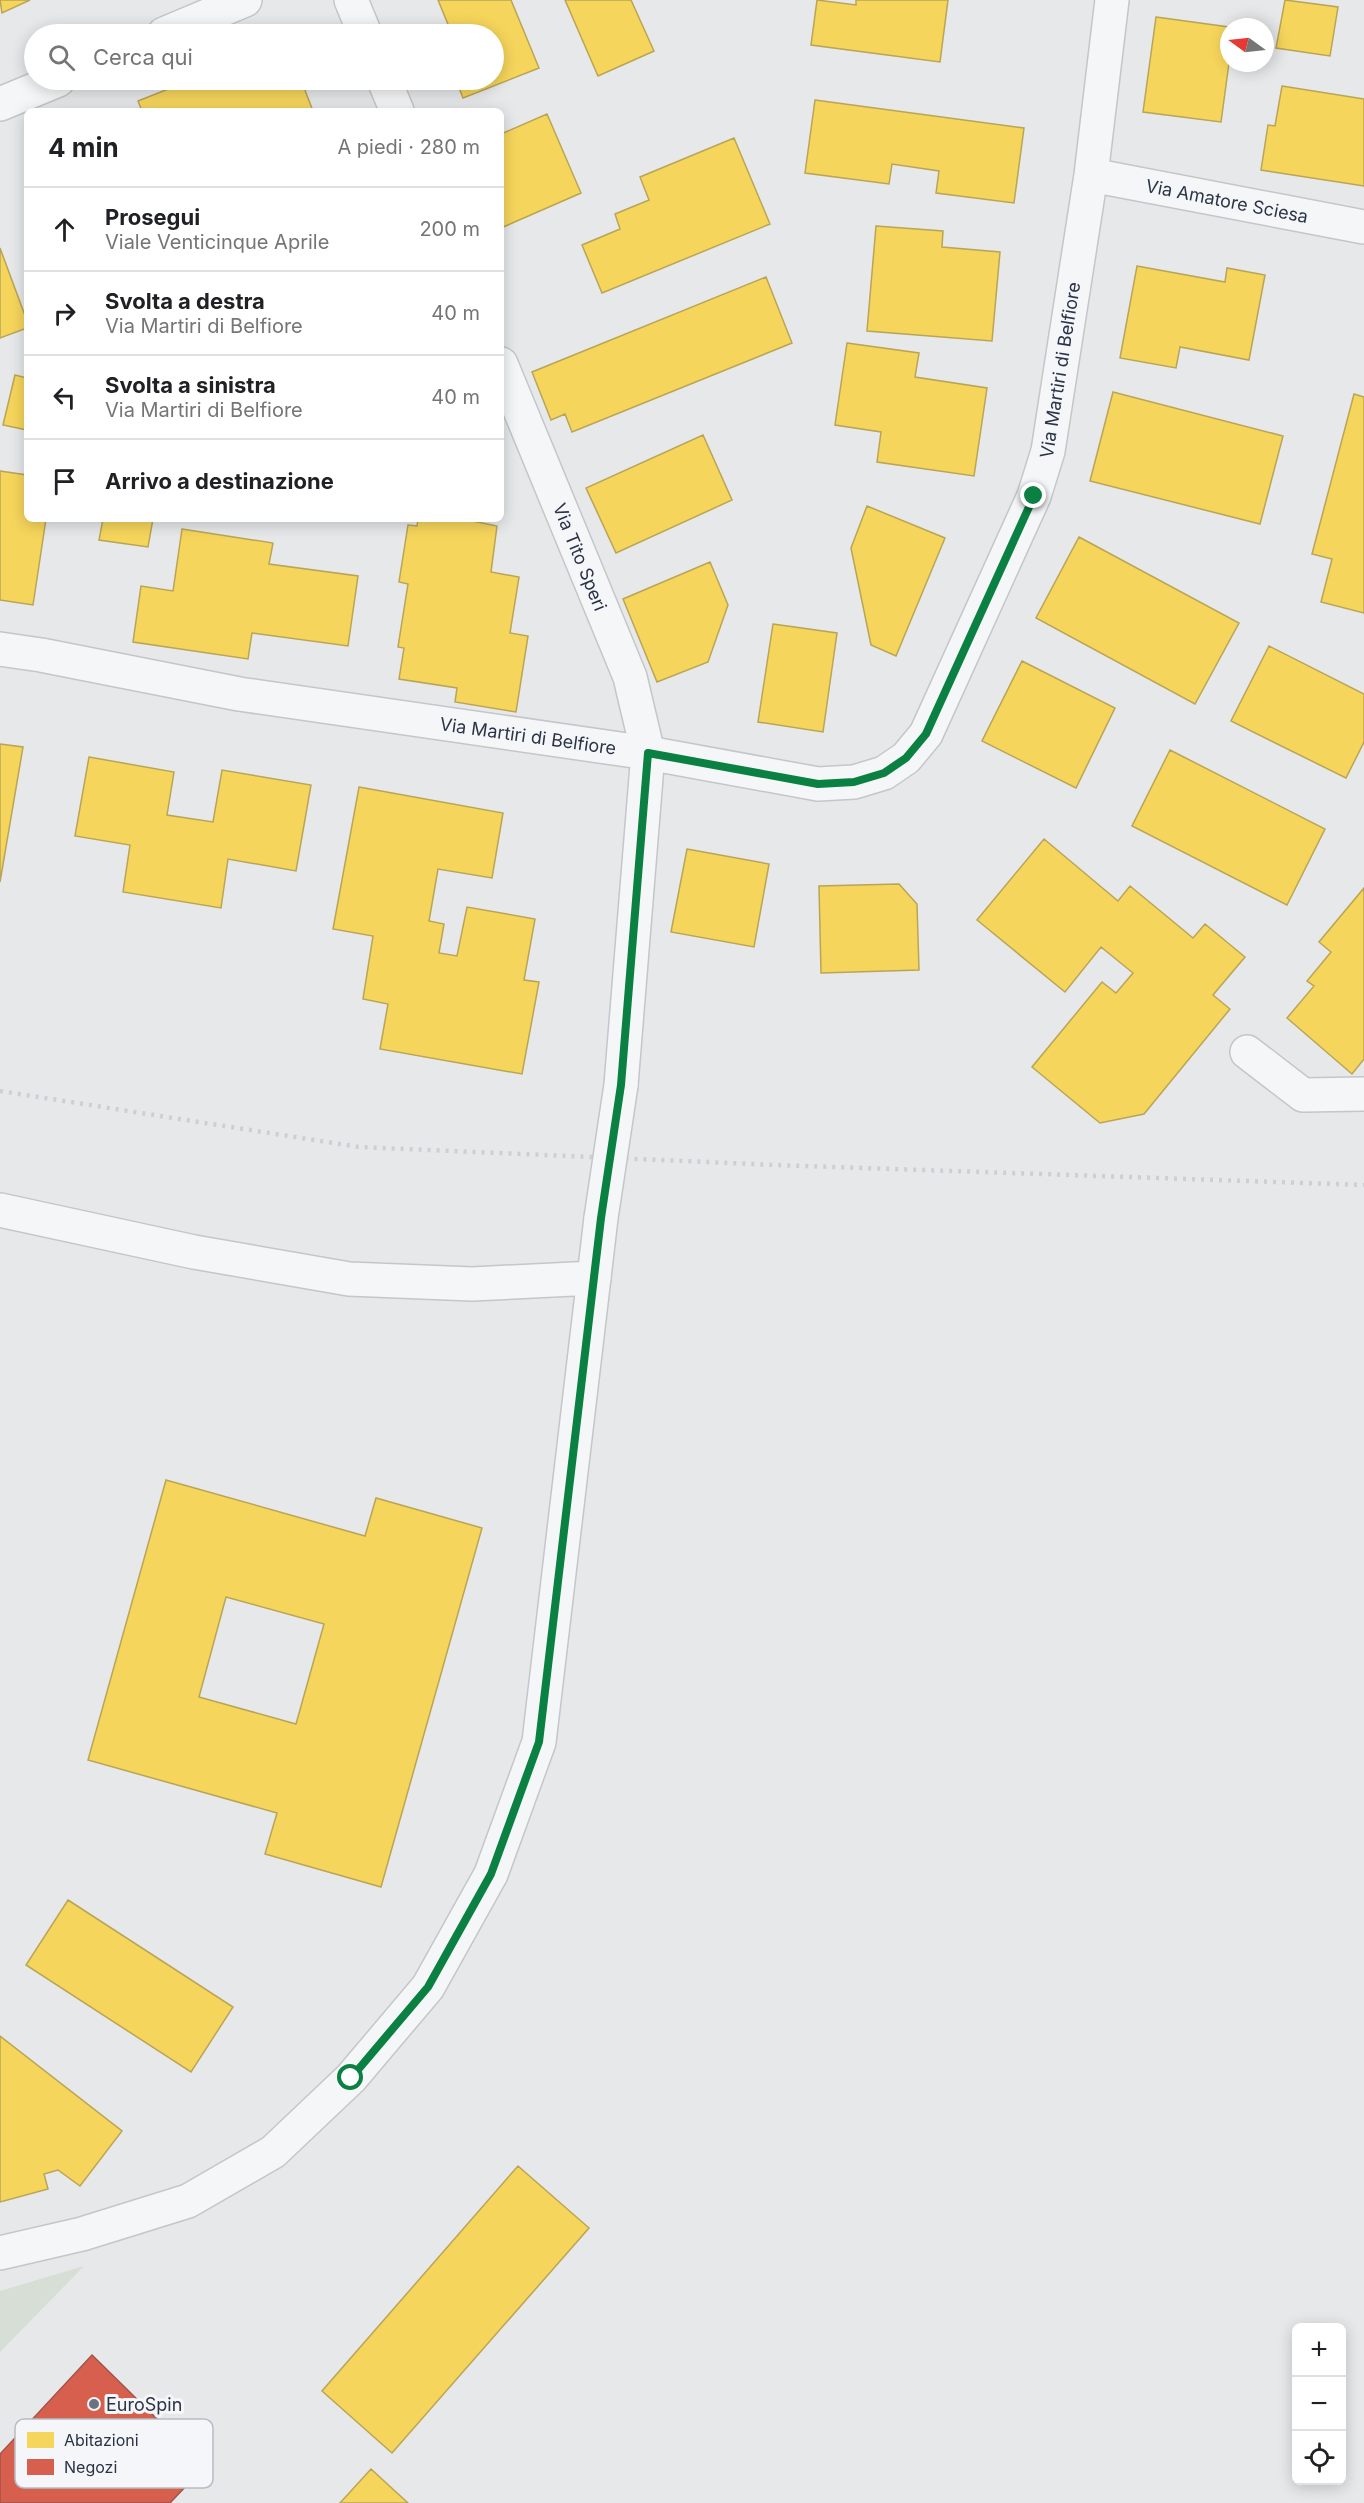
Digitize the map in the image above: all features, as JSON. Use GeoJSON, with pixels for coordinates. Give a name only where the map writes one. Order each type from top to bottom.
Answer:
{"type":"FeatureCollection","features":[{"type":"Feature","properties":{"kind":"street"},"geometry":{"type":"LineString","coordinates":[[188,24],[245,0]]}},
{"type":"Feature","properties":{"kind":"street"},"geometry":{"type":"LineString","coordinates":[[351,0],[361,24]]}},
{"type":"Feature","properties":{"kind":"street","name":"Via Martiri di Belfiore"},"geometry":{"type":"LineString","coordinates":[[0,649],[239,694],[648,753],[818,784],[854,782],[884,773],[906,758],[926,734],[1029,507],[1043,471],[1091,175],[1112,0]]}},
{"type":"Feature","properties":{"kind":"street"},"geometry":{"type":"LineString","coordinates":[[0,104],[34,90]]}},
{"type":"Feature","properties":{"kind":"street"},"geometry":{"type":"LineString","coordinates":[[388,90],[396,108]]}},
{"type":"Feature","properties":{"kind":"street","name":"Via Amatore Sciesa"},"geometry":{"type":"LineString","coordinates":[[1091,175],[1364,226]]}},
{"type":"Feature","properties":{"kind":"street","name":"Via Tito Speri"},"geometry":{"type":"LineString","coordinates":[[0,2253],[82,2234],[188,2201],[273,2152],[351,2078],[428,1987],[491,1874],[539,1742],[601,1218],[621,1085],[648,753],[630,677],[504,371]]}},
{"type":"Feature","properties":{"kind":"street"},"geometry":{"type":"LineString","coordinates":[[1247,1052],[1303,1095],[1364,1094]]}},
{"type":"Feature","properties":{"kind":"street"},"geometry":{"type":"LineString","coordinates":[[0,1210],[194,1252],[349,1279],[472,1284],[594,1278]]}},
{"type":"Feature","properties":{"kind":"shaded area"},"geometry":{"type":"Polygon","coordinates":[[[84,2266],[0,2352],[0,2291],[84,2266]]]}},
{"type":"Feature","properties":{"kind":"building: Abitazioni"},"geometry":{"type":"Polygon","coordinates":[[[0,0],[30,0],[2,13],[0,0]]]}},
{"type":"Feature","properties":{"kind":"building: Abitazioni"},"geometry":{"type":"Polygon","coordinates":[[[438,0],[511,0],[539,68],[504,82],[504,24],[448,24],[438,0]]]}},
{"type":"Feature","properties":{"kind":"building: Abitazioni"},"geometry":{"type":"Polygon","coordinates":[[[565,0],[631,0],[654,51],[598,76],[565,0]]]}},
{"type":"Feature","properties":{"kind":"building: Abitazioni"},"geometry":{"type":"Polygon","coordinates":[[[817,0],[856,5],[856,0],[948,0],[940,62],[811,45],[817,0]]]}},
{"type":"Feature","properties":{"kind":"building: Abitazioni"},"geometry":{"type":"Polygon","coordinates":[[[1285,0],[1338,7],[1330,56],[1276,48],[1285,0]]]}},
{"type":"Feature","properties":{"kind":"building: Abitazioni"},"geometry":{"type":"Polygon","coordinates":[[[1156,17],[1220,26],[1220,72],[1228,72],[1221,122],[1143,112],[1156,17]]]}},
{"type":"Feature","properties":{"kind":"building: Abitazioni"},"geometry":{"type":"Polygon","coordinates":[[[1282,86],[1364,99],[1364,186],[1261,170],[1268,125],[1275,126],[1282,86]]]}},
{"type":"Feature","properties":{"kind":"building: Abitazioni"},"geometry":{"type":"Polygon","coordinates":[[[166,90],[305,90],[312,108],[141,108],[138,101],[166,90]]]}},
{"type":"Feature","properties":{"kind":"building: Abitazioni"},"geometry":{"type":"Polygon","coordinates":[[[460,90],[483,90],[463,98],[460,90]]]}},
{"type":"Feature","properties":{"kind":"building: Abitazioni"},"geometry":{"type":"Polygon","coordinates":[[[815,100],[1024,128],[1014,203],[936,193],[939,171],[892,164],[889,184],[805,173],[815,100]]]}},
{"type":"Feature","properties":{"kind":"building: Abitazioni"},"geometry":{"type":"Polygon","coordinates":[[[547,114],[581,193],[504,227],[504,133],[547,114]]]}},
{"type":"Feature","properties":{"kind":"building: Abitazioni"},"geometry":{"type":"Polygon","coordinates":[[[734,138],[770,224],[602,293],[582,245],[620,229],[615,214],[649,200],[640,177],[734,138]]]}},
{"type":"Feature","properties":{"kind":"building: Abitazioni"},"geometry":{"type":"Polygon","coordinates":[[[876,226],[943,231],[942,247],[1000,252],[992,341],[867,331],[876,226]]]}},
{"type":"Feature","properties":{"kind":"building: Abitazioni"},"geometry":{"type":"Polygon","coordinates":[[[0,248],[24,313],[24,329],[0,338],[0,248]]]}},
{"type":"Feature","properties":{"kind":"building: Abitazioni"},"geometry":{"type":"Polygon","coordinates":[[[1137,266],[1225,282],[1227,268],[1265,275],[1249,360],[1180,347],[1176,368],[1120,358],[1137,266]]]}},
{"type":"Feature","properties":{"kind":"building: Abitazioni"},"geometry":{"type":"Polygon","coordinates":[[[766,277],[792,343],[572,432],[565,414],[551,420],[532,372],[766,277]]]}},
{"type":"Feature","properties":{"kind":"building: Abitazioni"},"geometry":{"type":"Polygon","coordinates":[[[847,343],[919,353],[915,377],[987,388],[974,476],[877,462],[881,432],[835,425],[847,343]]]}},
{"type":"Feature","properties":{"kind":"building: Abitazioni"},"geometry":{"type":"Polygon","coordinates":[[[15,375],[24,377],[24,429],[3,425],[15,375]]]}},
{"type":"Feature","properties":{"kind":"building: Abitazioni"},"geometry":{"type":"Polygon","coordinates":[[[1113,392],[1283,436],[1260,524],[1090,481],[1113,392]]]}},
{"type":"Feature","properties":{"kind":"building: Abitazioni"},"geometry":{"type":"Polygon","coordinates":[[[1354,394],[1364,397],[1364,613],[1321,602],[1332,559],[1312,554],[1354,394]]]}},
{"type":"Feature","properties":{"kind":"building: Abitazioni"},"geometry":{"type":"Polygon","coordinates":[[[703,435],[732,500],[616,553],[586,488],[703,435]]]}},
{"type":"Feature","properties":{"kind":"building: Abitazioni"},"geometry":{"type":"Polygon","coordinates":[[[0,471],[24,475],[24,522],[46,522],[33,605],[0,600],[0,471]]]}},
{"type":"Feature","properties":{"kind":"building: Abitazioni"},"geometry":{"type":"Polygon","coordinates":[[[867,506],[945,538],[896,656],[871,645],[851,548],[867,506]]]}},
{"type":"Feature","properties":{"kind":"building: Abitazioni"},"geometry":{"type":"Polygon","coordinates":[[[102,522],[152,522],[148,547],[99,540],[102,522]]]}},
{"type":"Feature","properties":{"kind":"building: Abitazioni"},"geometry":{"type":"Polygon","coordinates":[[[418,522],[478,522],[497,526],[491,572],[519,577],[510,633],[528,636],[516,712],[455,702],[457,688],[399,679],[404,648],[398,647],[408,584],[399,582],[408,525],[417,526],[418,522]]]}},
{"type":"Feature","properties":{"kind":"building: Abitazioni"},"geometry":{"type":"Polygon","coordinates":[[[182,529],[273,543],[269,564],[358,576],[348,646],[252,633],[248,659],[133,642],[141,586],[173,591],[182,529]]]}},
{"type":"Feature","properties":{"kind":"building: Abitazioni"},"geometry":{"type":"Polygon","coordinates":[[[1079,537],[1239,623],[1195,704],[1036,618],[1079,537]]]}},
{"type":"Feature","properties":{"kind":"building: Abitazioni"},"geometry":{"type":"Polygon","coordinates":[[[710,562],[728,605],[708,662],[657,682],[623,599],[710,562]]]}},
{"type":"Feature","properties":{"kind":"building: Abitazioni"},"geometry":{"type":"Polygon","coordinates":[[[773,624],[837,633],[823,732],[758,722],[773,624]]]}},
{"type":"Feature","properties":{"kind":"building: Abitazioni"},"geometry":{"type":"Polygon","coordinates":[[[1269,646],[1364,694],[1364,742],[1346,778],[1231,721],[1269,646]]]}},
{"type":"Feature","properties":{"kind":"building: Abitazioni"},"geometry":{"type":"Polygon","coordinates":[[[1022,661],[1115,708],[1076,788],[982,741],[1022,661]]]}},
{"type":"Feature","properties":{"kind":"building: Abitazioni"},"geometry":{"type":"Polygon","coordinates":[[[0,744],[23,747],[0,882],[0,744]]]}},
{"type":"Feature","properties":{"kind":"building: Abitazioni"},"geometry":{"type":"Polygon","coordinates":[[[1170,750],[1325,829],[1287,905],[1132,826],[1170,750]]]}},
{"type":"Feature","properties":{"kind":"building: Abitazioni"},"geometry":{"type":"Polygon","coordinates":[[[89,757],[174,772],[167,815],[213,822],[222,770],[311,785],[296,871],[228,859],[221,908],[123,892],[130,845],[75,836],[89,757]]]}},
{"type":"Feature","properties":{"kind":"building: Abitazioni"},"geometry":{"type":"Polygon","coordinates":[[[359,787],[503,813],[492,878],[438,869],[429,921],[444,924],[439,953],[457,956],[467,907],[535,919],[524,980],[539,982],[522,1074],[380,1049],[388,1004],[363,999],[373,936],[333,929],[359,787]]]}},
{"type":"Feature","properties":{"kind":"building: Abitazioni"},"geometry":{"type":"Polygon","coordinates":[[[1044,839],[1118,901],[1130,886],[1193,938],[1205,924],[1245,957],[1213,995],[1230,1009],[1144,1114],[1100,1123],[1032,1067],[1102,982],[1116,993],[1133,973],[1101,947],[1065,992],[977,920],[1044,839]]]}},
{"type":"Feature","properties":{"kind":"building: Abitazioni"},"geometry":{"type":"Polygon","coordinates":[[[687,849],[769,864],[754,947],[671,932],[687,849]]]}},
{"type":"Feature","properties":{"kind":"building: Abitazioni"},"geometry":{"type":"Polygon","coordinates":[[[899,884],[917,904],[919,970],[821,973],[819,886],[899,884]]]}},
{"type":"Feature","properties":{"kind":"building: Abitazioni"},"geometry":{"type":"Polygon","coordinates":[[[1364,888],[1364,1059],[1352,1074],[1287,1018],[1314,986],[1307,981],[1331,952],[1319,942],[1364,888]]]}},
{"type":"Feature","properties":{"kind":"building: Abitazioni"},"geometry":{"type":"Polygon","coordinates":[[[166,1480],[365,1536],[376,1498],[482,1528],[381,1887],[265,1854],[277,1813],[88,1760],[166,1480]],[[226,1597],[199,1697],[296,1724],[324,1624],[226,1597]]]}},
{"type":"Feature","properties":{"kind":"building: Abitazioni"},"geometry":{"type":"Polygon","coordinates":[[[68,1900],[233,2007],[191,2072],[26,1965],[68,1900]]]}},
{"type":"Feature","properties":{"kind":"building: Abitazioni"},"geometry":{"type":"Polygon","coordinates":[[[0,2036],[122,2131],[80,2186],[58,2170],[44,2174],[48,2189],[0,2202],[0,2036]]]}},
{"type":"Feature","properties":{"kind":"building: Abitazioni"},"geometry":{"type":"Polygon","coordinates":[[[518,2166],[589,2228],[392,2453],[322,2391],[518,2166]]]}},
{"type":"Feature","properties":{"kind":"building: Abitazioni"},"geometry":{"type":"Polygon","coordinates":[[[371,2469],[408,2503],[340,2503],[371,2469]]]}},
{"type":"Feature","properties":{"kind":"building: Negozi"},"geometry":{"type":"Polygon","coordinates":[[[92,2355],[157,2419],[33,2419],[92,2355]]]}},
{"type":"Feature","properties":{"kind":"building: Negozi"},"geometry":{"type":"Polygon","coordinates":[[[15,2438],[15,2488],[184,2488],[170,2503],[0,2503],[0,2454],[15,2438]]]}},
{"type":"Feature","properties":{"kind":"railway"},"geometry":{"type":"LineString","coordinates":[[0,1091],[359,1147],[776,1165],[1364,1185]]}},
{"type":"Feature","properties":{"kind":"place","name":"EuroSpin"},"geometry":{"type":"Point","coordinates":[94,2404]}},
{"type":"Feature","properties":{"kind":"route"},"geometry":{"type":"LineString","coordinates":[[351,2078],[428,1987],[491,1874],[539,1742],[601,1218],[621,1085],[648,753],[818,784],[854,782],[884,773],[906,758],[926,734],[1034,496]]}}]}
